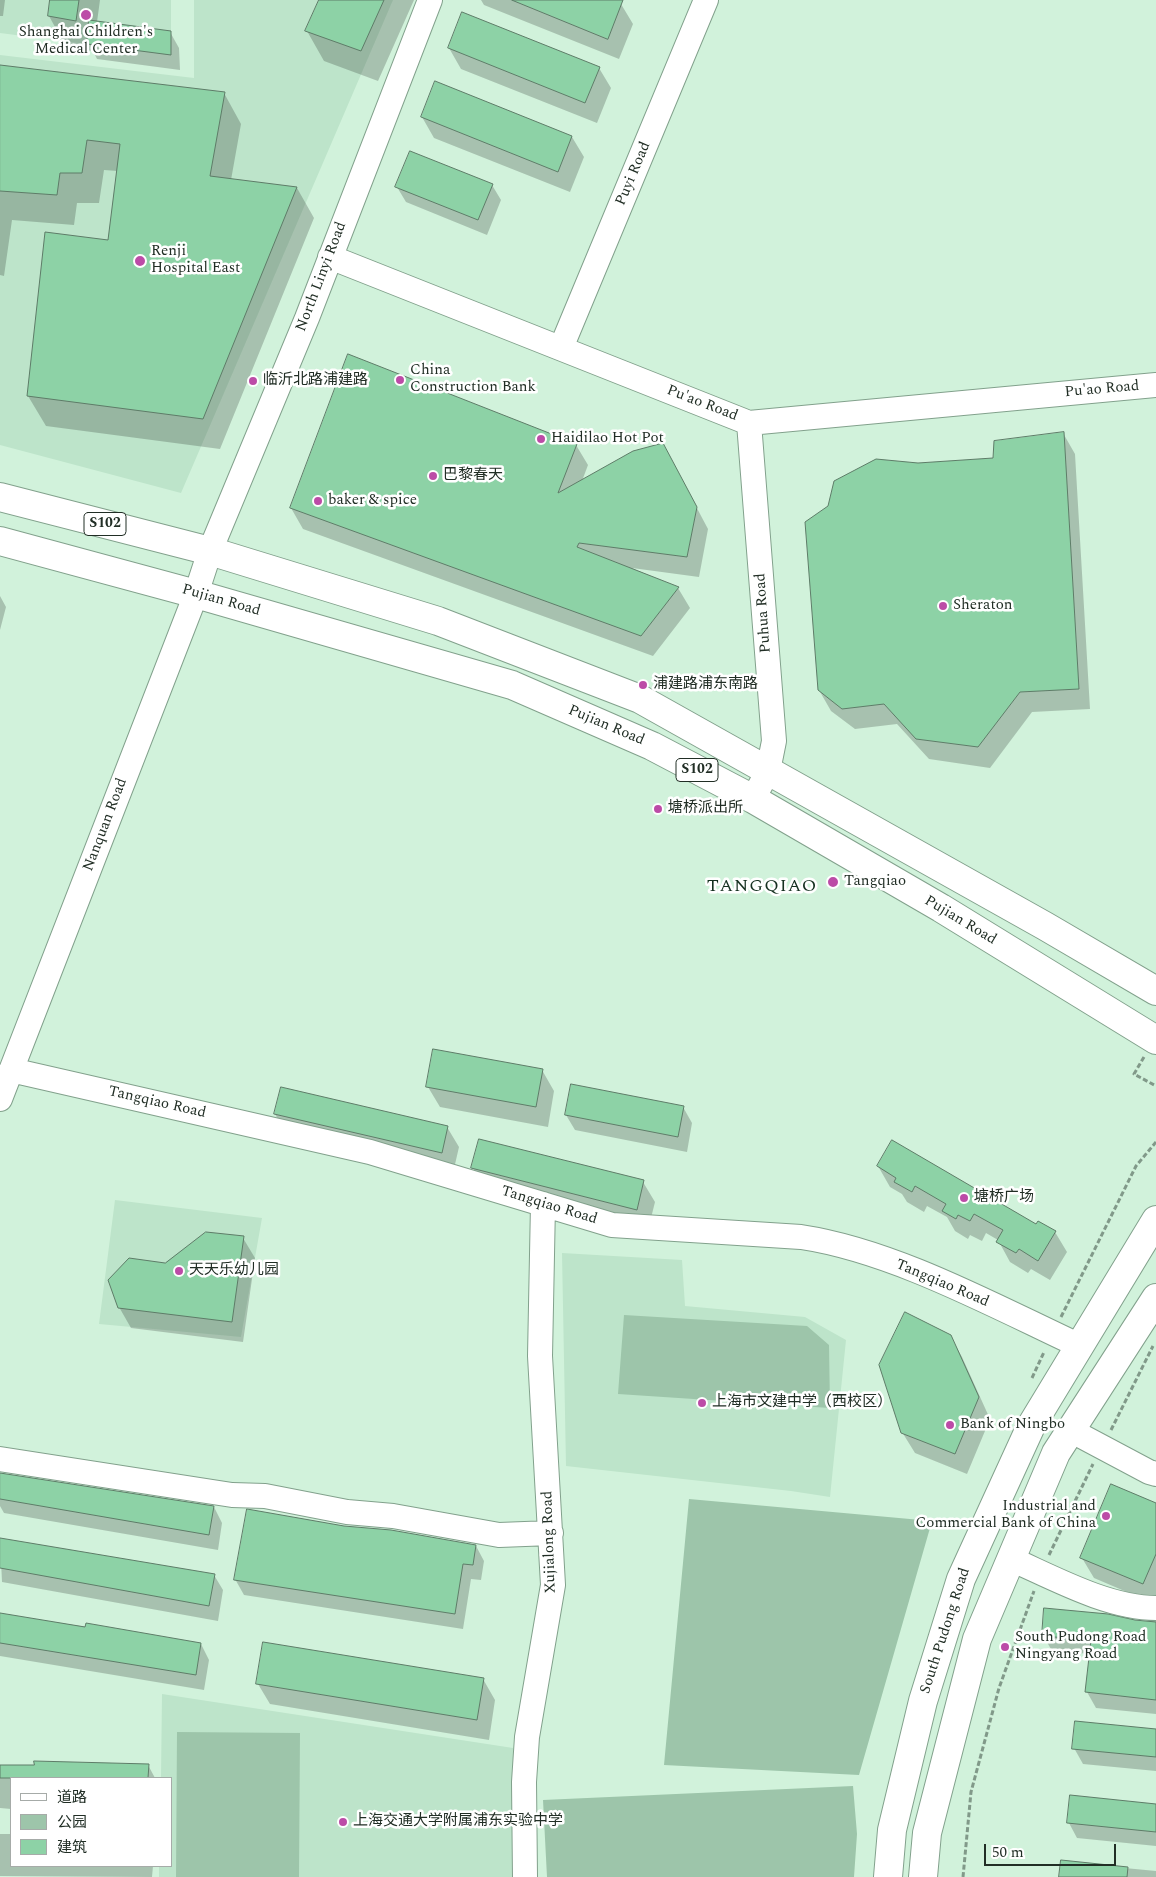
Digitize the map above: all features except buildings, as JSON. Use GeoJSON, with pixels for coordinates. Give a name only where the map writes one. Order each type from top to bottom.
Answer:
{"type":"FeatureCollection","features":[{"type":"Feature","properties":{"kind":"main road","name":"S102"},"geometry":{"type":"LineString","coordinates":[[0,497],[210,551],[438,622],[640,699],[1156,991]]}},
{"type":"Feature","properties":{"kind":"main road","name":"Pujian Road"},"geometry":{"type":"LineString","coordinates":[[0,541],[196,594],[512,685],[652,746],[753,799],[941,908],[1156,1040]]}},
{"type":"Feature","properties":{"kind":"main road","name":"South Pudong Road"},"geometry":{"type":"LineString","coordinates":[[888,1877],[892,1830],[923,1701],[961,1579],[1031,1426],[1156,1220]]}},
{"type":"Feature","properties":{"kind":"main road"},"geometry":{"type":"LineString","coordinates":[[923,1877],[927,1833],[977,1639],[1056,1453],[1156,1298]]}},
{"type":"Feature","properties":{"kind":"street","name":"North Linyi Road"},"geometry":{"type":"LineString","coordinates":[[210,551],[307,318],[430,0]]}},
{"type":"Feature","properties":{"kind":"street","name":"Puyi Road"},"geometry":{"type":"LineString","coordinates":[[561,348],[706,0]]}},
{"type":"Feature","properties":{"kind":"street","name":"Pu'ao Road"},"geometry":{"type":"LineString","coordinates":[[330,257],[749,422],[1156,385]]}},
{"type":"Feature","properties":{"kind":"street","name":"Puhua Road"},"geometry":{"type":"LineString","coordinates":[[749,422],[774,741],[768,771],[753,799]]}},
{"type":"Feature","properties":{"kind":"street","name":"Nanquan Road"},"geometry":{"type":"LineString","coordinates":[[0,1099],[196,594],[210,551]]}},
{"type":"Feature","properties":{"kind":"street","name":"Tangqiao Road"},"geometry":{"type":"LineString","coordinates":[[10,1070],[370,1152],[587,1218],[627,1227],[801,1237],[832,1242],[861,1250],[956,1288],[1080,1346]]}},
{"type":"Feature","properties":{"kind":"street","name":"Xujialong Road"},"geometry":{"type":"LineString","coordinates":[[525,1877],[526,1759],[535,1686],[552,1598],[551,1533],[540,1356],[543,1204]]}},
{"type":"Feature","properties":{"kind":"street"},"geometry":{"type":"LineString","coordinates":[[1070,1430],[1156,1474]]}},
{"type":"Feature","properties":{"kind":"street"},"geometry":{"type":"LineString","coordinates":[[0,1459],[232,1495],[265,1496],[347,1512],[393,1516],[499,1535],[551,1533]]}},
{"type":"Feature","properties":{"kind":"street"},"geometry":{"type":"LineString","coordinates":[[1011,1559],[1078,1588],[1136,1608],[1156,1608]]}},
{"type":"Feature","properties":{"kind":"path"},"geometry":{"type":"LineString","coordinates":[[1134,1074],[1156,1086]]}},
{"type":"Feature","properties":{"kind":"path"},"geometry":{"type":"LineString","coordinates":[[1136,1166],[1156,1142]]}},
{"type":"Feature","properties":{"kind":"path"},"geometry":{"type":"LineString","coordinates":[[963,1877],[971,1792],[999,1688],[1041,1572],[1080,1488],[1103,1447],[1156,1341]]}},
{"type":"Feature","properties":{"kind":"shaded area","name":"Shanghai Children's Medical Center"},"geometry":{"type":"Polygon","coordinates":[[[0,0],[171,0],[171,55],[0,33],[0,0]]]}},
{"type":"Feature","properties":{"kind":"shaded area","name":"Renji Hospital East"},"geometry":{"type":"Polygon","coordinates":[[[194,0],[393,0],[181,493],[0,445],[0,55],[194,78],[194,0]]]}},
{"type":"Feature","properties":{"kind":"shaded area","name":"天天乐幼儿园"},"geometry":{"type":"Polygon","coordinates":[[[115,1200],[262,1218],[241,1337],[99,1324],[115,1200]]]}},
{"type":"Feature","properties":{"kind":"shaded area","name":"上海市文建中学（西校区）"},"geometry":{"type":"Polygon","coordinates":[[[562,1253],[682,1260],[685,1306],[805,1317],[846,1340],[830,1497],[566,1466],[562,1253]]]}},
{"type":"Feature","properties":{"kind":"shaded area","name":"上海交通大学附属浦东实验中学"},"geometry":{"type":"Polygon","coordinates":[[[162,1694],[513,1748],[516,1877],[159,1877],[159,1867],[172,1867],[172,1777],[161,1777],[162,1694]]]}},
{"type":"Feature","properties":{"kind":"green space"},"geometry":{"type":"Polygon","coordinates":[[[624,1315],[807,1326],[829,1345],[830,1408],[618,1394],[624,1315]]]}},
{"type":"Feature","properties":{"kind":"green space"},"geometry":{"type":"Polygon","coordinates":[[[689,1499],[932,1521],[859,1775],[664,1765],[689,1499]]]}},
{"type":"Feature","properties":{"kind":"green space"},"geometry":{"type":"Polygon","coordinates":[[[177,1732],[300,1733],[299,1877],[176,1877],[177,1732]]]}},
{"type":"Feature","properties":{"kind":"green space"},"geometry":{"type":"Polygon","coordinates":[[[853,1786],[857,1834],[854,1877],[547,1877],[543,1800],[853,1786]]]}},
{"type":"Feature","properties":{"kind":"place","name":"Shanghai Children's Medical Center"},"geometry":{"type":"Point","coordinates":[86,15]}},
{"type":"Feature","properties":{"kind":"place","name":"Renji Hospital East"},"geometry":{"type":"Point","coordinates":[140,261]}},
{"type":"Feature","properties":{"kind":"place","name":"China Construction Bank"},"geometry":{"type":"Point","coordinates":[400,380]}},
{"type":"Feature","properties":{"kind":"place","name":"临沂北路浦建路"},"geometry":{"type":"Point","coordinates":[253,381]}},
{"type":"Feature","properties":{"kind":"place","name":"Haidilao Hot Pot"},"geometry":{"type":"Point","coordinates":[541,439]}},
{"type":"Feature","properties":{"kind":"place","name":"巴黎春天"},"geometry":{"type":"Point","coordinates":[433,476]}},
{"type":"Feature","properties":{"kind":"place","name":"baker & spice"},"geometry":{"type":"Point","coordinates":[318,501]}},
{"type":"Feature","properties":{"kind":"place","name":"Sheraton"},"geometry":{"type":"Point","coordinates":[943,606]}},
{"type":"Feature","properties":{"kind":"place","name":"浦建路浦东南路"},"geometry":{"type":"Point","coordinates":[643,685]}},
{"type":"Feature","properties":{"kind":"place","name":"塘桥派出所"},"geometry":{"type":"Point","coordinates":[658,809]}},
{"type":"Feature","properties":{"kind":"place","name":"Tangqiao"},"geometry":{"type":"Point","coordinates":[833,882]}},
{"type":"Feature","properties":{"kind":"place","name":"塘桥广场"},"geometry":{"type":"Point","coordinates":[964,1198]}},
{"type":"Feature","properties":{"kind":"place","name":"天天乐幼儿园"},"geometry":{"type":"Point","coordinates":[179,1271]}},
{"type":"Feature","properties":{"kind":"place","name":"上海市文建中学（西校区）"},"geometry":{"type":"Point","coordinates":[702,1403]}},
{"type":"Feature","properties":{"kind":"place","name":"Bank of Ningbo"},"geometry":{"type":"Point","coordinates":[950,1425]}},
{"type":"Feature","properties":{"kind":"place","name":"Industrial and Commercial Bank of China"},"geometry":{"type":"Point","coordinates":[1106,1516]}},
{"type":"Feature","properties":{"kind":"place","name":"South Pudong Road Ningyang Road"},"geometry":{"type":"Point","coordinates":[1005,1647]}},
{"type":"Feature","properties":{"kind":"place","name":"上海交通大学附属浦东实验中学"},"geometry":{"type":"Point","coordinates":[343,1822]}},
{"type":"Feature","properties":{"kind":"district","name":"TANGQIAO"},"geometry":{"type":"Point","coordinates":[762,887]}}]}
